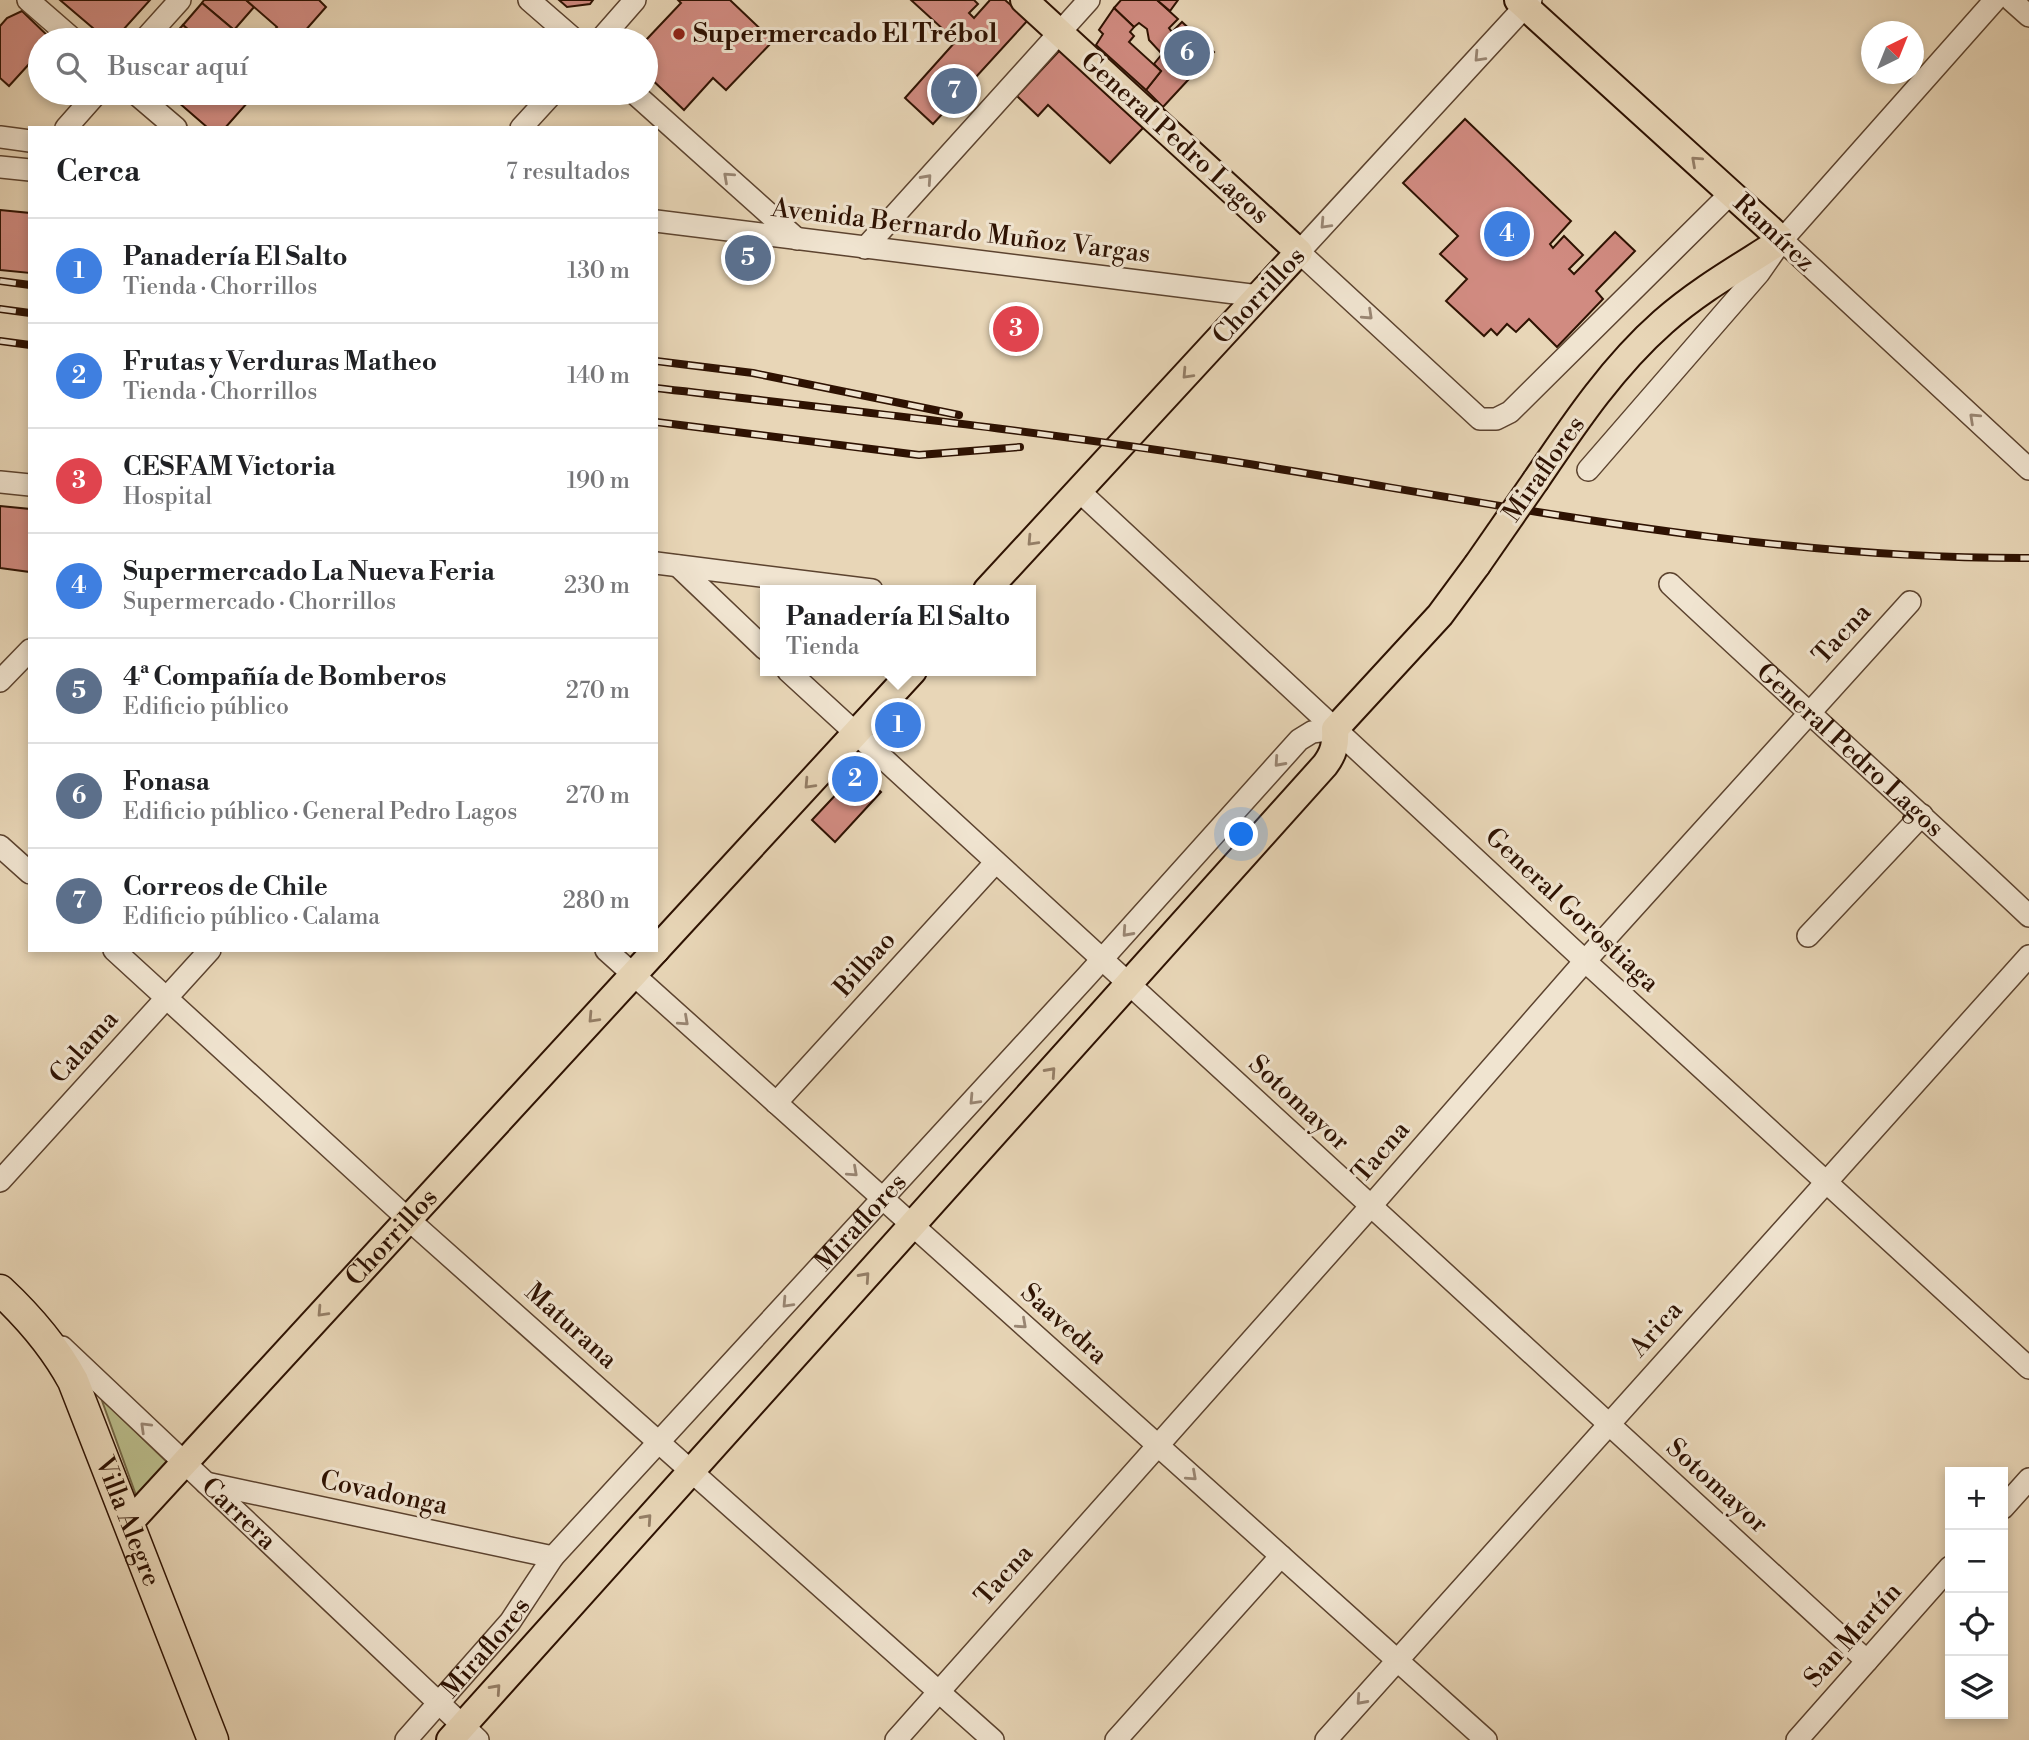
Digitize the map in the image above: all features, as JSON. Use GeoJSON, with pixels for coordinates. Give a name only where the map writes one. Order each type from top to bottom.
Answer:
{"type":"FeatureCollection","features":[{"type":"Feature","properties":{"kind":"highway","name":"Carrera"},"geometry":{"type":"LineString","coordinates":[[0,1290],[25,1313]]}},
{"type":"Feature","properties":{"kind":"highway","name":"Villa Alegre"},"geometry":{"type":"LineString","coordinates":[[25,1313],[61,1360],[73,1381],[213,1740]]}},
{"type":"Feature","properties":{"kind":"main road","name":"General Pedro Lagos"},"geometry":{"type":"LineString","coordinates":[[1024,0],[1300,252]]}},
{"type":"Feature","properties":{"kind":"main road","name":"Ramírez"},"geometry":{"type":"LineString","coordinates":[[1525,2],[1782,240]]}},
{"type":"Feature","properties":{"kind":"main road","name":"Miraflores"},"geometry":{"type":"LineString","coordinates":[[463,1735],[690,1470],[1325,765],[1334,751],[1335,729],[1440,615],[1584,410],[1624,360],[1643,340],[1693,298],[1782,240]]}},
{"type":"Feature","properties":{"kind":"main road","name":"Chorrillos"},"geometry":{"type":"LineString","coordinates":[[992,585],[1300,252]]}},
{"type":"Feature","properties":{"kind":"main road","name":"Chorrillos"},"geometry":{"type":"LineString","coordinates":[[658,948],[907,676]]}},
{"type":"Feature","properties":{"kind":"main road","name":"Chorrillos"},"geometry":{"type":"LineString","coordinates":[[129,1523],[654,952]]}},
{"type":"Feature","properties":{"kind":"street"},"geometry":{"type":"LineString","coordinates":[[28,0],[60,28]]}},
{"type":"Feature","properties":{"kind":"street"},"geometry":{"type":"LineString","coordinates":[[155,28],[180,0]]}},
{"type":"Feature","properties":{"kind":"street"},"geometry":{"type":"LineString","coordinates":[[529,0],[561,28]]}},
{"type":"Feature","properties":{"kind":"street"},"geometry":{"type":"LineString","coordinates":[[610,28],[635,0]]}},
{"type":"Feature","properties":{"kind":"street"},"geometry":{"type":"LineString","coordinates":[[865,248],[1089,0]]}},
{"type":"Feature","properties":{"kind":"street","name":"Miraflores"},"geometry":{"type":"LineString","coordinates":[[1588,470],[1759,273],[1782,240],[1995,0]]}},
{"type":"Feature","properties":{"kind":"street"},"geometry":{"type":"LineString","coordinates":[[2011,0],[2029,16]]}},
{"type":"Feature","properties":{"kind":"street","name":"Chorrillos"},"geometry":{"type":"LineString","coordinates":[[1300,252],[1525,2]]}},
{"type":"Feature","properties":{"kind":"street"},"geometry":{"type":"LineString","coordinates":[[68,126],[86,105]]}},
{"type":"Feature","properties":{"kind":"street"},"geometry":{"type":"LineString","coordinates":[[149,105],[174,126]]}},
{"type":"Feature","properties":{"kind":"street"},"geometry":{"type":"LineString","coordinates":[[523,126],[541,105]]}},
{"type":"Feature","properties":{"kind":"street"},"geometry":{"type":"LineString","coordinates":[[647,105],[797,239]]}},
{"type":"Feature","properties":{"kind":"street"},"geometry":{"type":"LineString","coordinates":[[0,137],[28,141]]}},
{"type":"Feature","properties":{"kind":"street"},"geometry":{"type":"LineString","coordinates":[[0,167],[28,170]]}},
{"type":"Feature","properties":{"kind":"street","name":"General Pedro Lagos"},"geometry":{"type":"LineString","coordinates":[[1300,252],[1480,419],[1496,419],[1510,412],[1731,193]]}},
{"type":"Feature","properties":{"kind":"street","name":"Avenida Bernardo Muñoz Vargas"},"geometry":{"type":"LineString","coordinates":[[658,221],[1259,296]]}},
{"type":"Feature","properties":{"kind":"street","name":"Ramírez"},"geometry":{"type":"LineString","coordinates":[[1782,240],[2027,464]]}},
{"type":"Feature","properties":{"kind":"street"},"geometry":{"type":"LineString","coordinates":[[0,482],[28,485]]}},
{"type":"Feature","properties":{"kind":"street","name":"General Gorostiaga"},"geometry":{"type":"LineString","coordinates":[[1079,491],[1585,961],[2029,1368]]}},
{"type":"Feature","properties":{"kind":"street"},"geometry":{"type":"LineString","coordinates":[[658,564],[832,585]]}},
{"type":"Feature","properties":{"kind":"street"},"geometry":{"type":"LineString","coordinates":[[678,566],[760,644]]}},
{"type":"Feature","properties":{"kind":"street","name":"General Pedro Lagos"},"geometry":{"type":"LineString","coordinates":[[1670,584],[2029,916]]}},
{"type":"Feature","properties":{"kind":"street","name":"Tacna"},"geometry":{"type":"LineString","coordinates":[[895,1740],[1370,1207],[1585,961],[1910,602]]}},
{"type":"Feature","properties":{"kind":"street"},"geometry":{"type":"LineString","coordinates":[[0,681],[28,652]]}},
{"type":"Feature","properties":{"kind":"street","name":"Sotomayor"},"geometry":{"type":"LineString","coordinates":[[793,676],[1867,1661]]}},
{"type":"Feature","properties":{"kind":"street","name":"Miraflores"},"geometry":{"type":"LineString","coordinates":[[406,1740],[510,1622],[553,1557],[883,1199],[1299,740],[1312,732],[1335,729]]}},
{"type":"Feature","properties":{"kind":"street"},"geometry":{"type":"LineString","coordinates":[[1808,936],[1922,815]]}},
{"type":"Feature","properties":{"kind":"street"},"geometry":{"type":"LineString","coordinates":[[0,846],[28,871]]}},
{"type":"Feature","properties":{"kind":"street","name":"Bilbao"},"geometry":{"type":"LineString","coordinates":[[776,1103],[995,863]]}},
{"type":"Feature","properties":{"kind":"street","name":"Maturana"},"geometry":{"type":"LineString","coordinates":[[116,952],[408,1219],[993,1740]]}},
{"type":"Feature","properties":{"kind":"street","name":"Calama"},"geometry":{"type":"LineString","coordinates":[[0,1181],[208,952]]}},
{"type":"Feature","properties":{"kind":"street","name":"Saavedra"},"geometry":{"type":"LineString","coordinates":[[608,952],[1486,1740]]}},
{"type":"Feature","properties":{"kind":"street","name":"Arica"},"geometry":{"type":"LineString","coordinates":[[1326,1740],[2029,956]]}},
{"type":"Feature","properties":{"kind":"street","name":"Carrera"},"geometry":{"type":"LineString","coordinates":[[25,1313],[438,1704],[463,1735]]}},
{"type":"Feature","properties":{"kind":"street"},"geometry":{"type":"LineString","coordinates":[[2008,1502],[2029,1479]]}},
{"type":"Feature","properties":{"kind":"street","name":"Covadonga"},"geometry":{"type":"LineString","coordinates":[[205,1482],[553,1557]]}},
{"type":"Feature","properties":{"kind":"street"},"geometry":{"type":"LineString","coordinates":[[1116,1740],[1281,1556]]}},
{"type":"Feature","properties":{"kind":"street","name":"San Martín"},"geometry":{"type":"LineString","coordinates":[[1797,1740],[1945,1573]]}},
{"type":"Feature","properties":{"kind":"green space"},"geometry":{"type":"Polygon","coordinates":[[[101,1398],[170,1465],[137,1498],[101,1398]]]}},
{"type":"Feature","properties":{"kind":"building"},"geometry":{"type":"Polygon","coordinates":[[[60,0],[150,0],[125,28],[93,28],[60,0]]]}},
{"type":"Feature","properties":{"kind":"building"},"geometry":{"type":"Polygon","coordinates":[[[204,0],[246,0],[254,7],[236,28],[232,28],[202,3],[204,0]]]}},
{"type":"Feature","properties":{"kind":"building"},"geometry":{"type":"Polygon","coordinates":[[[246,0],[319,0],[326,7],[308,28],[277,27],[246,0]]]}},
{"type":"Feature","properties":{"kind":"building"},"geometry":{"type":"Polygon","coordinates":[[[559,0],[593,0],[590,4],[567,7],[559,0]]]}},
{"type":"Feature","properties":{"kind":"building"},"geometry":{"type":"Polygon","coordinates":[[[678,0],[730,0],[773,41],[726,90],[713,78],[684,110],[658,85],[657,28],[681,3],[678,0]]]}},
{"type":"Feature","properties":{"kind":"building"},"geometry":{"type":"Polygon","coordinates":[[[911,0],[974,0],[978,4],[969,13],[974,18],[990,0],[1005,0],[1028,20],[933,124],[905,98],[956,41],[911,0]]]}},
{"type":"Feature","properties":{"kind":"building"},"geometry":{"type":"Polygon","coordinates":[[[1121,0],[1157,0],[1178,19],[1169,28],[1172,32],[1182,22],[1214,52],[1163,107],[1146,90],[1161,71],[1154,64],[1162,54],[1149,40],[1147,29],[1139,23],[1134,27],[1114,8],[1121,0]]]}},
{"type":"Feature","properties":{"kind":"building"},"geometry":{"type":"Polygon","coordinates":[[[1157,0],[1178,0],[1170,11],[1157,0]]]}},
{"type":"Feature","properties":{"kind":"building"},"geometry":{"type":"Polygon","coordinates":[[[202,3],[232,28],[186,28],[183,25],[202,3]]]}},
{"type":"Feature","properties":{"kind":"building"},"geometry":{"type":"Polygon","coordinates":[[[1114,8],[1134,27],[1130,32],[1134,36],[1129,42],[1161,71],[1146,90],[1096,45],[1103,34],[1099,30],[1114,8]]]}},
{"type":"Feature","properties":{"kind":"building"},"geometry":{"type":"Polygon","coordinates":[[[22,11],[40,28],[28,28],[28,65],[9,86],[0,78],[0,26],[7,18],[22,11]]]}},
{"type":"Feature","properties":{"kind":"building"},"geometry":{"type":"Polygon","coordinates":[[[1060,50],[1143,128],[1110,163],[1048,105],[1038,116],[1017,96],[1060,50]]]}},
{"type":"Feature","properties":{"kind":"building"},"geometry":{"type":"Polygon","coordinates":[[[181,105],[245,105],[227,126],[206,126],[181,105]]]}},
{"type":"Feature","properties":{"kind":"building"},"geometry":{"type":"Polygon","coordinates":[[[1465,119],[1571,221],[1550,244],[1553,248],[1564,236],[1583,255],[1569,269],[1574,274],[1615,232],[1635,251],[1596,291],[1603,299],[1557,347],[1529,319],[1516,332],[1507,324],[1497,335],[1491,329],[1484,336],[1446,301],[1467,279],[1440,254],[1458,236],[1403,183],[1465,119]]]}},
{"type":"Feature","properties":{"kind":"building"},"geometry":{"type":"Polygon","coordinates":[[[0,210],[28,213],[28,273],[0,270],[0,210]]]}},
{"type":"Feature","properties":{"kind":"building"},"geometry":{"type":"Polygon","coordinates":[[[0,506],[28,509],[28,572],[0,568],[0,506]]]}},
{"type":"Feature","properties":{"kind":"building"},"geometry":{"type":"Polygon","coordinates":[[[858,771],[881,792],[835,842],[812,820],[858,771]]]}},
{"type":"Feature","properties":{"kind":"railway"},"geometry":{"type":"LineString","coordinates":[[0,281],[28,285]]}},
{"type":"Feature","properties":{"kind":"railway"},"geometry":{"type":"LineString","coordinates":[[0,309],[28,313]]}},
{"type":"Feature","properties":{"kind":"railway"},"geometry":{"type":"LineString","coordinates":[[0,341],[28,345]]}},
{"type":"Feature","properties":{"kind":"railway"},"geometry":{"type":"LineString","coordinates":[[658,361],[753,373],[959,415]]}},
{"type":"Feature","properties":{"kind":"railway"},"geometry":{"type":"LineString","coordinates":[[658,388],[1097,441],[1634,527],[1830,549],[1929,556],[2029,558]]}},
{"type":"Feature","properties":{"kind":"railway"},"geometry":{"type":"LineString","coordinates":[[658,422],[919,455],[1020,447]]}},
{"type":"Feature","properties":{"kind":"place","name":"Supermercado El Trébol"},"geometry":{"type":"Point","coordinates":[679,34]}},
{"type":"Feature","properties":{"kind":"place","name":"Fonasa"},"geometry":{"type":"Point","coordinates":[1187,53]}},
{"type":"Feature","properties":{"kind":"place","name":"Correos de Chile"},"geometry":{"type":"Point","coordinates":[954,91]}},
{"type":"Feature","properties":{"kind":"place","name":"Supermercado La Nueva Feria"},"geometry":{"type":"Point","coordinates":[1507,234]}},
{"type":"Feature","properties":{"kind":"place","name":"4ª Compañía de Bomberos"},"geometry":{"type":"Point","coordinates":[748,258]}},
{"type":"Feature","properties":{"kind":"place","name":"CESFAM Victoria"},"geometry":{"type":"Point","coordinates":[1016,329]}},
{"type":"Feature","properties":{"kind":"place","name":"Panadería El Salto"},"geometry":{"type":"Point","coordinates":[898,725]}},
{"type":"Feature","properties":{"kind":"place","name":"Frutas y Verduras Matheo"},"geometry":{"type":"Point","coordinates":[855,779]}}]}
